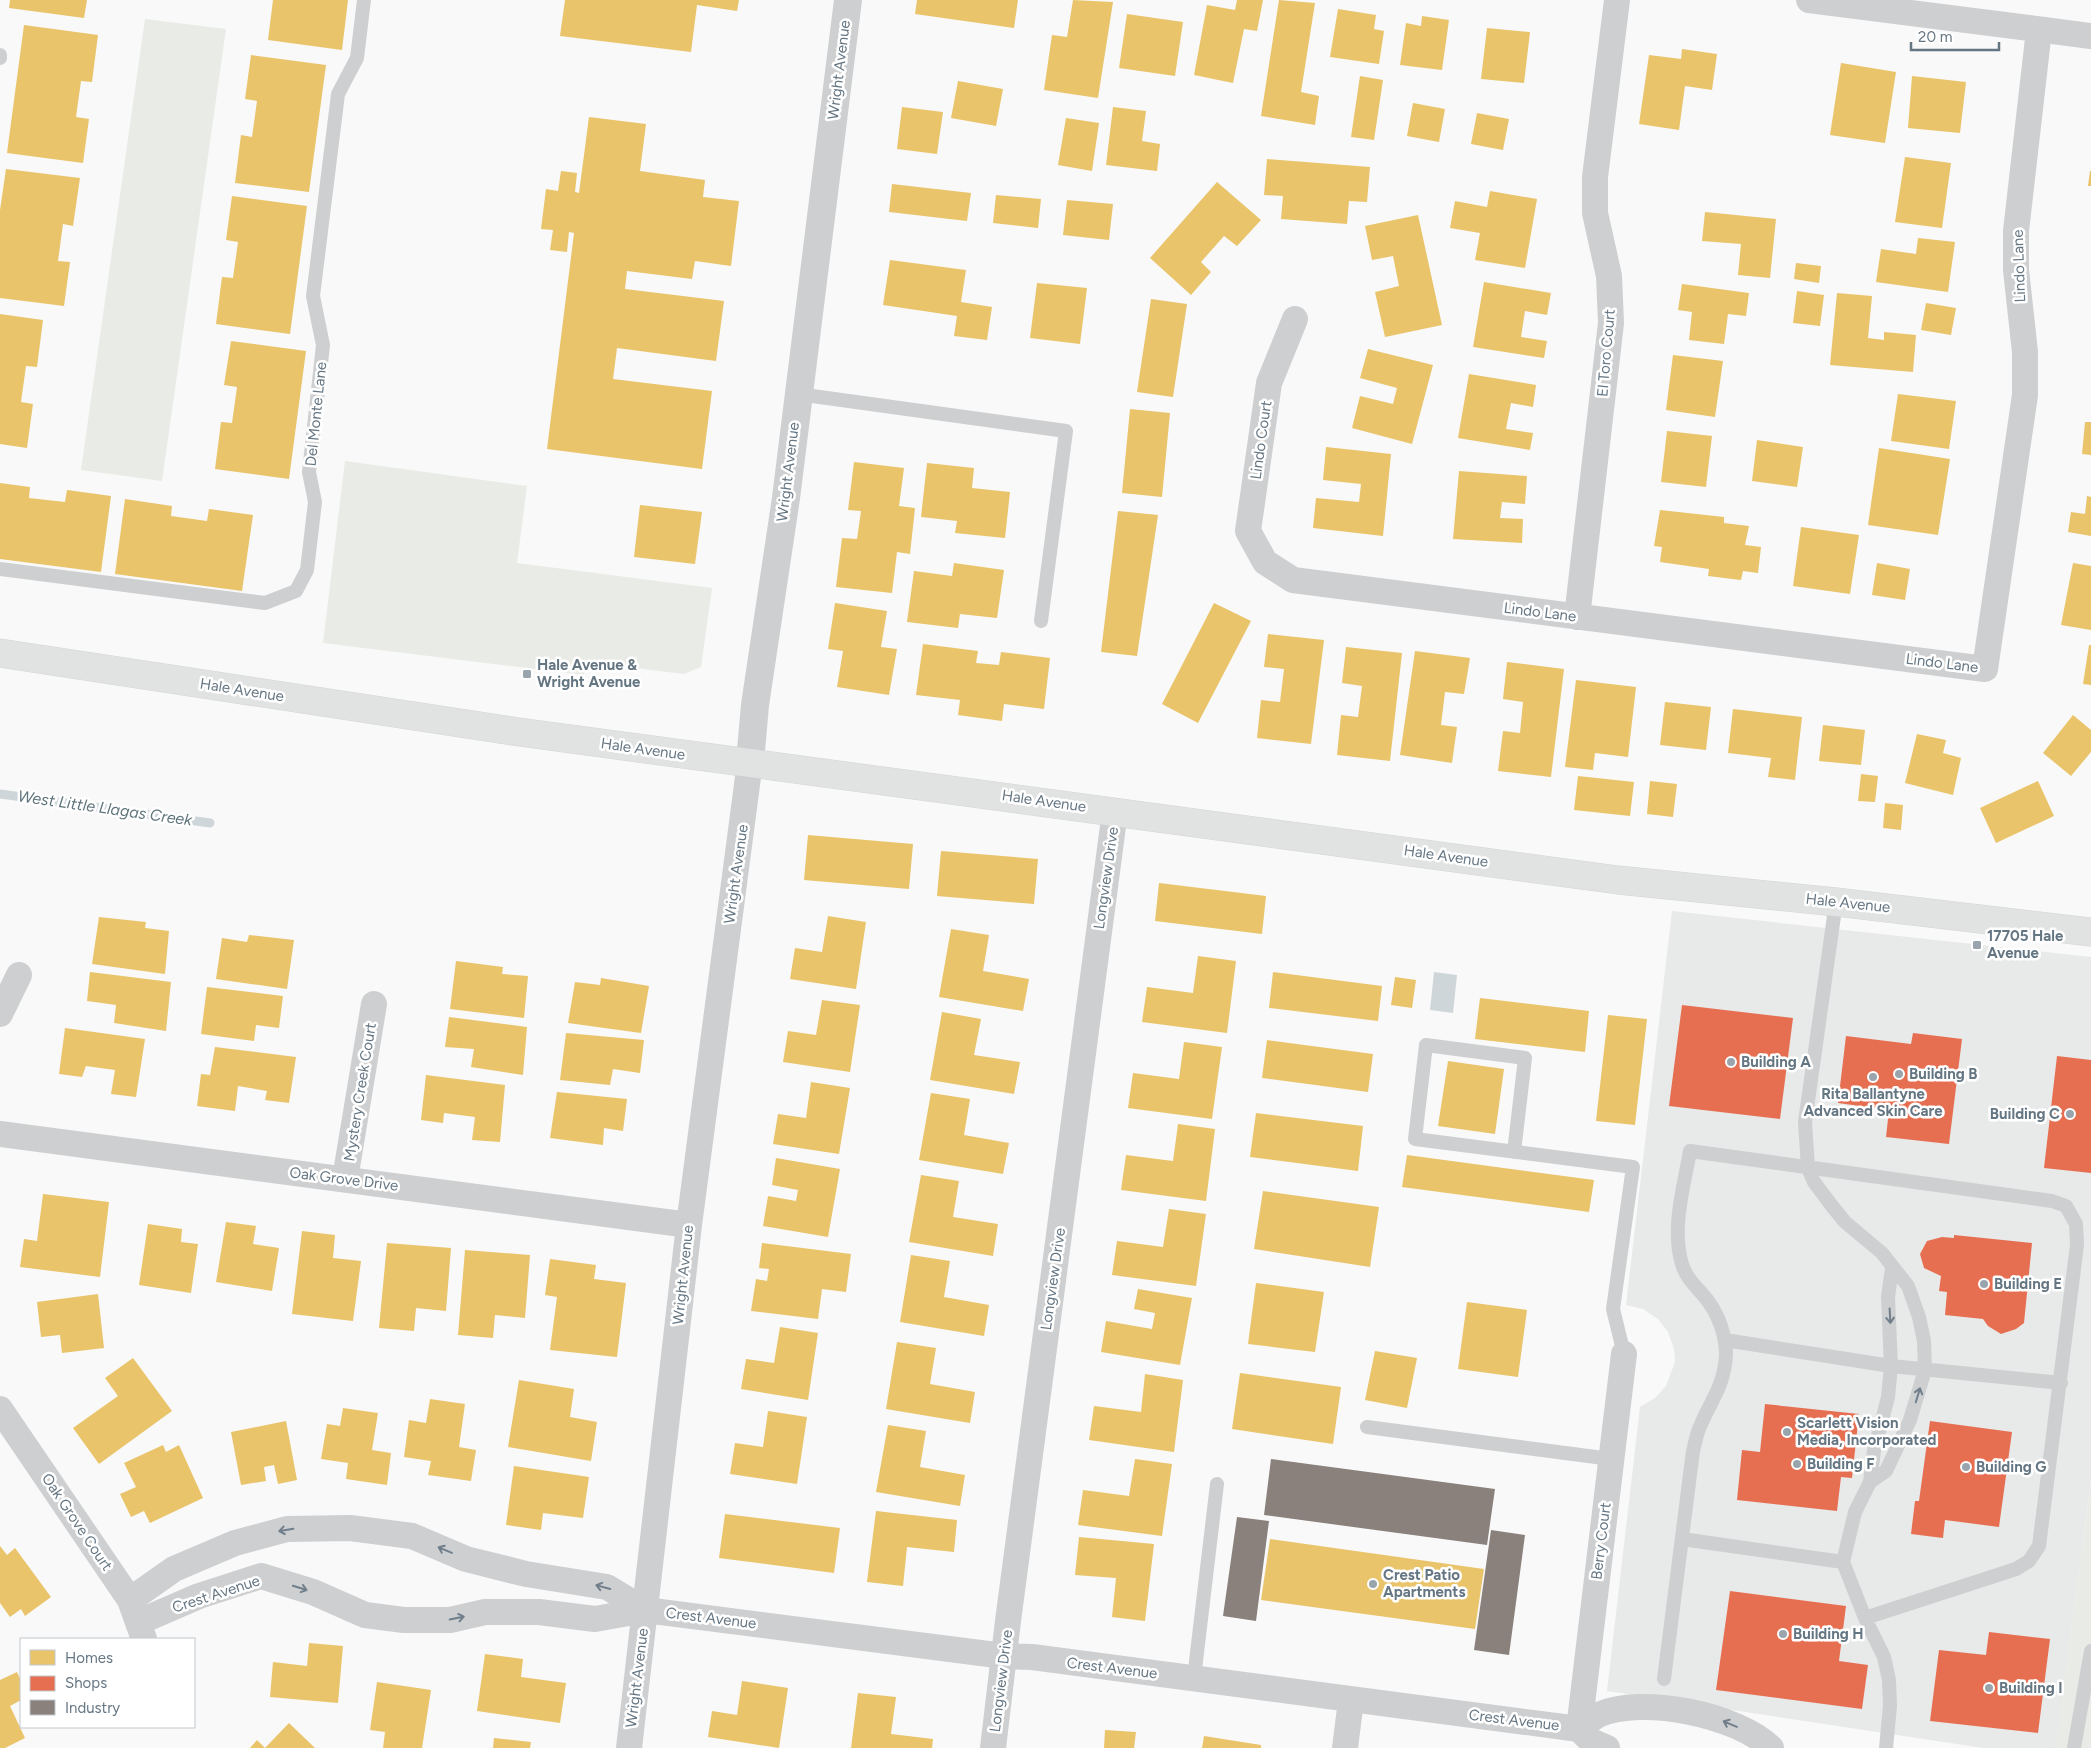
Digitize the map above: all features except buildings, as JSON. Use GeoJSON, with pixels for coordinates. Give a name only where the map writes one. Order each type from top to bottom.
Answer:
{"type":"FeatureCollection","features":[{"type":"Feature","properties":{"kind":"main road","name":"Hale Avenue"},"geometry":{"type":"LineString","coordinates":[[0,654],[500,729],[1618,880],[1836,902],[2091,932]]}},
{"type":"Feature","properties":{"kind":"street","name":"Wright Avenue"},"geometry":{"type":"LineString","coordinates":[[628,1748],[689,1225],[848,0]]}},
{"type":"Feature","properties":{"kind":"street","name":"El Toro Court"},"geometry":{"type":"LineString","coordinates":[[1577,617],[1611,323],[1609,276],[1595,213],[1596,177],[1617,0]]}},
{"type":"Feature","properties":{"kind":"street"},"geometry":{"type":"LineString","coordinates":[[1809,0],[2091,36]]}},
{"type":"Feature","properties":{"kind":"street","name":"Lindo Lane"},"geometry":{"type":"LineString","coordinates":[[1265,562],[1293,580],[1985,669],[2025,394],[2025,352],[2016,270],[2016,231],[2038,30]]}},
{"type":"Feature","properties":{"kind":"street","name":"Lindo Court"},"geometry":{"type":"LineString","coordinates":[[1265,562],[1248,531],[1269,382],[1295,319]]}},
{"type":"Feature","properties":{"kind":"street","name":"Longview Drive"},"geometry":{"type":"LineString","coordinates":[[993,1748],[1114,811]]}},
{"type":"Feature","properties":{"kind":"street"},"geometry":{"type":"LineString","coordinates":[[0,1014],[19,975]]}},
{"type":"Feature","properties":{"kind":"street","name":"Mystery Creek Court"},"geometry":{"type":"LineString","coordinates":[[345,1179],[374,1004]]}},
{"type":"Feature","properties":{"kind":"street","name":"Oak Grove Drive"},"geometry":{"type":"LineString","coordinates":[[0,1134],[689,1225]]}},
{"type":"Feature","properties":{"kind":"street","name":"Berry Court"},"geometry":{"type":"LineString","coordinates":[[1579,1728],[1624,1354]]}},
{"type":"Feature","properties":{"kind":"street","name":"Oak Grove Court"},"geometry":{"type":"LineString","coordinates":[[0,1409],[138,1620]]}},
{"type":"Feature","properties":{"kind":"street","name":"Crest Avenue"},"geometry":{"type":"LineString","coordinates":[[138,1620],[174,1569],[235,1543],[287,1529],[350,1528],[412,1536],[466,1559],[526,1574],[607,1587],[645,1610]]}},
{"type":"Feature","properties":{"kind":"street","name":"Crest Avenue"},"geometry":{"type":"LineString","coordinates":[[138,1620],[199,1596],[262,1576],[313,1592],[365,1615],[404,1620],[450,1620],[485,1612],[539,1612],[595,1620],[645,1610],[1004,1656],[1032,1657],[1351,1700],[1579,1728],[1599,1715],[1628,1708],[1667,1708],[1721,1720],[1759,1736],[1771,1748]]}},
{"type":"Feature","properties":{"kind":"street"},"geometry":{"type":"LineString","coordinates":[[1345,1748],[1351,1700]]}},
{"type":"Feature","properties":{"kind":"street","name":"Crest Avenue"},"geometry":{"type":"LineString","coordinates":[[1579,1728],[1591,1742],[1607,1748]]}},
{"type":"Feature","properties":{"kind":"lane","name":"Del Monte Lane"},"geometry":{"type":"LineString","coordinates":[[0,569],[265,603],[296,591],[307,570],[316,502],[309,472],[323,345],[313,296],[338,94],[357,58],[364,0]]}},
{"type":"Feature","properties":{"kind":"lane"},"geometry":{"type":"LineString","coordinates":[[798,394],[1066,431],[1041,621]]}},
{"type":"Feature","properties":{"kind":"lane"},"geometry":{"type":"LineString","coordinates":[[1836,902],[1805,1122],[1808,1168],[1814,1182],[1845,1222],[1882,1253],[1908,1286],[1924,1341],[1925,1370],[1910,1420],[1886,1471],[1870,1482]]}},
{"type":"Feature","properties":{"kind":"lane"},"geometry":{"type":"LineString","coordinates":[[1514,1152],[1525,1058],[1426,1045],[1415,1139],[1514,1152],[1632,1167],[1613,1309],[1624,1354]]}},
{"type":"Feature","properties":{"kind":"lane"},"geometry":{"type":"LineString","coordinates":[[1664,1679],[1693,1451],[1698,1429],[1718,1394],[1724,1370],[1725,1340],[1716,1314],[1688,1277],[1682,1265],[1679,1249],[1681,1202],[1690,1151],[2052,1201],[2066,1206],[2076,1224],[2077,1245],[2043,1527],[2039,1546],[2030,1561],[2016,1569],[1864,1618]]}},
{"type":"Feature","properties":{"kind":"lane"},"geometry":{"type":"LineString","coordinates":[[1886,1748],[1890,1706],[1889,1680],[1884,1657],[1864,1618],[1843,1562],[1855,1512],[1870,1482],[1874,1451],[1888,1397],[1891,1366],[1888,1298],[1892,1268]]}},
{"type":"Feature","properties":{"kind":"lane"},"geometry":{"type":"LineString","coordinates":[[1725,1340],[1891,1366],[2061,1383]]}},
{"type":"Feature","properties":{"kind":"lane"},"geometry":{"type":"LineString","coordinates":[[1367,1427],[1611,1458]]}},
{"type":"Feature","properties":{"kind":"lane"},"geometry":{"type":"LineString","coordinates":[[1194,1678],[1217,1484]]}},
{"type":"Feature","properties":{"kind":"lane"},"geometry":{"type":"LineString","coordinates":[[1682,1539],[1843,1562]]}},
{"type":"Feature","properties":{"kind":"lane"},"geometry":{"type":"LineString","coordinates":[[2074,1748],[2091,1651]]}},
{"type":"Feature","properties":{"kind":"shaded area"},"geometry":{"type":"Polygon","coordinates":[[[145,19],[226,29],[162,481],[81,470],[145,19]]]}},
{"type":"Feature","properties":{"kind":"shaded area"},"geometry":{"type":"Polygon","coordinates":[[[345,461],[527,486],[517,563],[712,588],[701,667],[684,674],[586,662],[584,675],[323,643],[345,461]]]}},
{"type":"Feature","properties":{"kind":"shaded area"},"geometry":{"type":"Polygon","coordinates":[[[1672,911],[2091,957],[2091,1480],[2056,1748],[1983,1748],[1607,1691],[1640,1407],[1655,1398],[1666,1386],[1675,1362],[1674,1349],[1668,1332],[1658,1319],[1643,1309],[1626,1305],[1672,911]]]}},
{"type":"Feature","properties":{"kind":"shaded area"},"geometry":{"type":"Polygon","coordinates":[[[1434,972],[1457,975],[1453,1013],[1430,1010],[1434,972]]]}},
{"type":"Feature","properties":{"kind":"shaded area"},"geometry":{"type":"Polygon","coordinates":[[[2091,1481],[2091,1748],[2055,1748],[2056,1745],[2091,1481]]]}},
{"type":"Feature","properties":{"kind":"waterway","name":"West Little Llagas Creek"},"geometry":{"type":"LineString","coordinates":[[0,794],[210,823]]}},
{"type":"Feature","properties":{"kind":"place","name":"Hale Avenue & Wright Avenue"},"geometry":{"type":"Point","coordinates":[527,674]}},
{"type":"Feature","properties":{"kind":"place","name":"17705 Hale Avenue"},"geometry":{"type":"Point","coordinates":[1977,945]}},
{"type":"Feature","properties":{"kind":"place","name":"Building A"},"geometry":{"type":"Point","coordinates":[1731,1062]}},
{"type":"Feature","properties":{"kind":"place","name":"Building B"},"geometry":{"type":"Point","coordinates":[1899,1074]}},
{"type":"Feature","properties":{"kind":"place","name":"Rita Ballantyne Advanced Skin Care"},"geometry":{"type":"Point","coordinates":[1873,1077]}},
{"type":"Feature","properties":{"kind":"place","name":"Building C"},"geometry":{"type":"Point","coordinates":[2070,1114]}},
{"type":"Feature","properties":{"kind":"place","name":"Building E"},"geometry":{"type":"Point","coordinates":[1984,1284]}},
{"type":"Feature","properties":{"kind":"place","name":"Scarlett Vision Media, Incorporated"},"geometry":{"type":"Point","coordinates":[1787,1432]}},
{"type":"Feature","properties":{"kind":"place","name":"Building F"},"geometry":{"type":"Point","coordinates":[1797,1464]}},
{"type":"Feature","properties":{"kind":"place","name":"Building G"},"geometry":{"type":"Point","coordinates":[1966,1467]}},
{"type":"Feature","properties":{"kind":"place","name":"Crest Patio Apartments"},"geometry":{"type":"Point","coordinates":[1373,1584]}},
{"type":"Feature","properties":{"kind":"place","name":"Building H"},"geometry":{"type":"Point","coordinates":[1783,1634]}},
{"type":"Feature","properties":{"kind":"place","name":"Building I"},"geometry":{"type":"Point","coordinates":[1989,1688]}}]}
